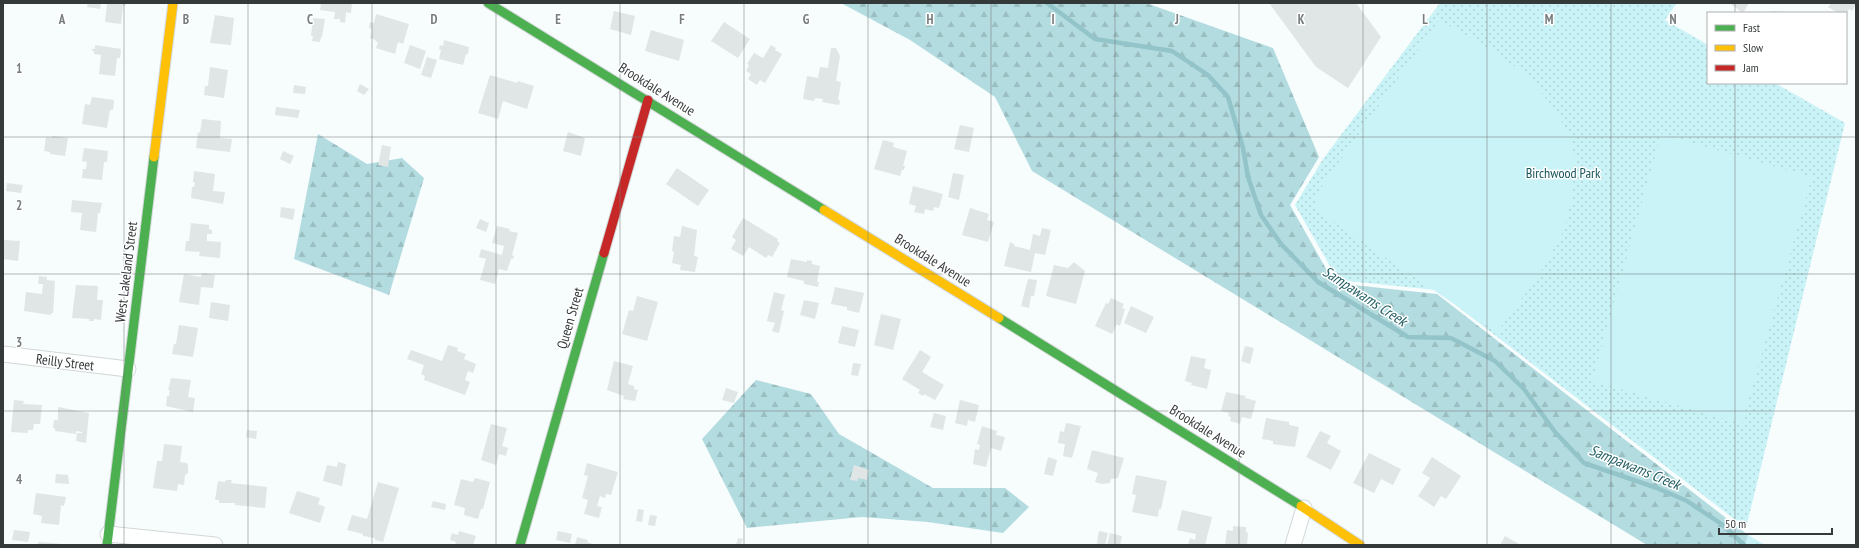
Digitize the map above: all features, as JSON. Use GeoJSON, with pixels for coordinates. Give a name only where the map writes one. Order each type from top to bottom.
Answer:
{"type":"FeatureCollection","features":[{"type":"Feature","properties":{"kind":"street","name":"West Lakeland Street"},"geometry":{"type":"LineString","coordinates":[[107,540],[173,3]]}},
{"type":"Feature","properties":{"kind":"street","name":"Brookdale Avenue"},"geometry":{"type":"LineString","coordinates":[[488,3],[648,100],[1304,508],[1360,545]]}},
{"type":"Feature","properties":{"kind":"street","name":"Queen Street"},"geometry":{"type":"LineString","coordinates":[[520,545],[648,100]]}},
{"type":"Feature","properties":{"kind":"street","name":"Reilly Street"},"geometry":{"type":"LineString","coordinates":[[3,354],[128,369]]}},
{"type":"Feature","properties":{"kind":"street"},"geometry":{"type":"LineString","coordinates":[[1293,545],[1304,508]]}},
{"type":"Feature","properties":{"kind":"street"},"geometry":{"type":"LineString","coordinates":[[107,540],[215,545]]}},
{"type":"Feature","properties":{"kind":"green space"},"geometry":{"type":"Polygon","coordinates":[[[841,3],[1146,3],[1273,48],[1319,157],[1290,205],[1334,283],[1437,294],[1748,535],[1745,545],[1647,545],[1032,171],[995,97],[910,40],[841,3]]]}},
{"type":"Feature","properties":{"kind":"green space","name":"Birchwood Park"},"geometry":{"type":"Polygon","coordinates":[[[1440,3],[1677,3],[1665,20],[1707,44],[1707,84],[1777,84],[1845,123],[1746,528],[1436,290],[1338,280],[1295,205],[1323,159],[1440,3]]]}},
{"type":"Feature","properties":{"kind":"green space"},"geometry":{"type":"Polygon","coordinates":[[[1439,20],[1492,50],[1528,76],[1557,112],[1571,139],[1575,160],[1572,197],[1565,229],[1541,272],[1497,333],[1317,211],[1315,196],[1439,20]]]}},
{"type":"Feature","properties":{"kind":"green space"},"geometry":{"type":"Polygon","coordinates":[[[318,134],[367,164],[402,158],[424,178],[389,295],[294,259],[318,134]]]}},
{"type":"Feature","properties":{"kind":"green space"},"geometry":{"type":"Polygon","coordinates":[[[1661,134],[1812,177],[1742,424],[1592,381],[1661,134]]]}},
{"type":"Feature","properties":{"kind":"green space"},"geometry":{"type":"Polygon","coordinates":[[[756,380],[811,394],[839,434],[933,488],[1005,488],[1029,507],[1003,533],[928,522],[862,517],[747,528],[702,439],[756,380]]]}},
{"type":"Feature","properties":{"kind":"green space"},"geometry":{"type":"Polygon","coordinates":[[[1748,535],[1765,545],[1745,545],[1748,535]]]}},
{"type":"Feature","properties":{"kind":"building"},"geometry":{"type":"Polygon","coordinates":[[[88,3],[101,3],[100,9],[87,7],[88,3]]]}},
{"type":"Feature","properties":{"kind":"building"},"geometry":{"type":"Polygon","coordinates":[[[107,3],[126,3],[125,6],[123,6],[121,24],[105,22],[107,3]]]}},
{"type":"Feature","properties":{"kind":"building"},"geometry":{"type":"Polygon","coordinates":[[[321,3],[352,3],[351,13],[346,12],[345,23],[340,22],[340,19],[334,19],[335,12],[320,10],[321,3]]]}},
{"type":"Feature","properties":{"kind":"building"},"geometry":{"type":"Polygon","coordinates":[[[1269,3],[1356,3],[1381,37],[1348,88],[1316,67],[1269,3]]]}},
{"type":"Feature","properties":{"kind":"building"},"geometry":{"type":"Polygon","coordinates":[[[1729,3],[1749,3],[1744,12],[1729,3]]]}},
{"type":"Feature","properties":{"kind":"building"},"geometry":{"type":"Polygon","coordinates":[[[1831,3],[1856,3],[1852,11],[1849,9],[1847,13],[1836,12],[1828,7],[1831,3]]]}},
{"type":"Feature","properties":{"kind":"building"},"geometry":{"type":"Polygon","coordinates":[[[614,11],[635,16],[631,35],[610,29],[614,11]]]}},
{"type":"Feature","properties":{"kind":"building"},"geometry":{"type":"Polygon","coordinates":[[[376,14],[409,24],[403,44],[398,42],[395,54],[376,48],[378,42],[370,38],[372,29],[369,28],[370,22],[374,23],[376,14]]]}},
{"type":"Feature","properties":{"kind":"building"},"geometry":{"type":"Polygon","coordinates":[[[215,15],[234,18],[231,45],[210,43],[215,15]]]}},
{"type":"Feature","properties":{"kind":"building"},"geometry":{"type":"Polygon","coordinates":[[[313,18],[325,19],[320,42],[312,41],[313,36],[311,36],[313,18]]]}},
{"type":"Feature","properties":{"kind":"building"},"geometry":{"type":"Polygon","coordinates":[[[724,22],[750,39],[738,58],[711,41],[724,22]]]}},
{"type":"Feature","properties":{"kind":"building"},"geometry":{"type":"Polygon","coordinates":[[[651,30],[684,40],[679,61],[645,51],[651,30]]]}},
{"type":"Feature","properties":{"kind":"building"},"geometry":{"type":"Polygon","coordinates":[[[444,40],[469,47],[468,54],[466,54],[463,65],[439,59],[441,50],[439,49],[440,45],[443,46],[444,40]]]}},
{"type":"Feature","properties":{"kind":"building"},"geometry":{"type":"Polygon","coordinates":[[[95,45],[121,49],[120,58],[117,58],[115,76],[99,74],[101,55],[94,54],[94,51],[92,51],[92,49],[95,49],[95,45]]]}},
{"type":"Feature","properties":{"kind":"building"},"geometry":{"type":"Polygon","coordinates":[[[410,45],[426,51],[420,69],[404,63],[410,45]]]}},
{"type":"Feature","properties":{"kind":"building"},"geometry":{"type":"Polygon","coordinates":[[[771,45],[776,48],[775,50],[782,54],[765,83],[760,80],[757,85],[748,79],[751,74],[746,71],[749,65],[747,64],[754,53],[763,58],[771,45]]]}},
{"type":"Feature","properties":{"kind":"building"},"geometry":{"type":"Polygon","coordinates":[[[831,48],[836,48],[840,56],[836,81],[841,82],[838,100],[840,100],[839,105],[822,102],[823,99],[815,98],[814,101],[803,99],[807,76],[818,78],[820,67],[828,68],[831,48]]]}},
{"type":"Feature","properties":{"kind":"building"},"geometry":{"type":"Polygon","coordinates":[[[427,57],[437,60],[431,78],[421,75],[427,57]]]}},
{"type":"Feature","properties":{"kind":"building"},"geometry":{"type":"Polygon","coordinates":[[[210,67],[228,70],[224,98],[204,95],[205,86],[208,86],[210,67]]]}},
{"type":"Feature","properties":{"kind":"building"},"geometry":{"type":"Polygon","coordinates":[[[490,75],[517,83],[518,81],[534,86],[527,109],[503,101],[498,119],[478,113],[490,75]]]}},
{"type":"Feature","properties":{"kind":"building"},"geometry":{"type":"Polygon","coordinates":[[[360,84],[369,89],[364,95],[357,91],[360,84]]]}},
{"type":"Feature","properties":{"kind":"building"},"geometry":{"type":"Polygon","coordinates":[[[294,85],[306,87],[305,94],[293,93],[294,85]]]}},
{"type":"Feature","properties":{"kind":"building"},"geometry":{"type":"Polygon","coordinates":[[[92,97],[114,100],[113,110],[110,110],[107,128],[82,124],[85,104],[90,105],[92,97]]]}},
{"type":"Feature","properties":{"kind":"building"},"geometry":{"type":"Polygon","coordinates":[[[276,107],[300,110],[298,118],[275,115],[276,107]]]}},
{"type":"Feature","properties":{"kind":"building"},"geometry":{"type":"Polygon","coordinates":[[[202,119],[221,121],[220,138],[232,139],[230,152],[196,148],[198,132],[200,133],[202,119]]]}},
{"type":"Feature","properties":{"kind":"building"},"geometry":{"type":"Polygon","coordinates":[[[960,125],[974,128],[969,152],[954,149],[960,125]]]}},
{"type":"Feature","properties":{"kind":"building"},"geometry":{"type":"Polygon","coordinates":[[[568,132],[585,138],[581,156],[563,151],[568,132]]]}},
{"type":"Feature","properties":{"kind":"building"},"geometry":{"type":"Polygon","coordinates":[[[52,136],[68,138],[65,156],[50,154],[50,152],[44,151],[46,137],[52,138],[52,136]]]}},
{"type":"Feature","properties":{"kind":"building"},"geometry":{"type":"Polygon","coordinates":[[[883,140],[894,143],[893,147],[907,151],[903,166],[905,166],[904,170],[902,170],[900,176],[874,169],[883,140]]]}},
{"type":"Feature","properties":{"kind":"building"},"geometry":{"type":"Polygon","coordinates":[[[382,145],[391,147],[388,167],[378,165],[382,145]]]}},
{"type":"Feature","properties":{"kind":"building"},"geometry":{"type":"Polygon","coordinates":[[[84,148],[108,151],[107,162],[104,162],[102,180],[82,178],[83,169],[86,169],[87,162],[82,161],[84,148]]]}},
{"type":"Feature","properties":{"kind":"building"},"geometry":{"type":"Polygon","coordinates":[[[283,151],[294,156],[290,164],[280,159],[283,151]]]}},
{"type":"Feature","properties":{"kind":"building"},"geometry":{"type":"Polygon","coordinates":[[[677,168],[709,190],[698,206],[666,184],[677,168]]]}},
{"type":"Feature","properties":{"kind":"building"},"geometry":{"type":"Polygon","coordinates":[[[194,171],[215,174],[213,191],[225,192],[223,204],[191,198],[192,187],[194,187],[195,183],[193,182],[194,171]]]}},
{"type":"Feature","properties":{"kind":"building"},"geometry":{"type":"Polygon","coordinates":[[[953,173],[964,175],[959,200],[948,197],[953,173]]]}},
{"type":"Feature","properties":{"kind":"building"},"geometry":{"type":"Polygon","coordinates":[[[7,183],[23,185],[21,193],[6,191],[7,183]]]}},
{"type":"Feature","properties":{"kind":"building"},"geometry":{"type":"Polygon","coordinates":[[[913,186],[943,194],[939,208],[934,207],[933,211],[925,209],[924,214],[914,212],[916,206],[909,204],[913,186]]]}},
{"type":"Feature","properties":{"kind":"building"},"geometry":{"type":"Polygon","coordinates":[[[72,200],[102,203],[100,213],[98,213],[96,232],[80,230],[82,213],[71,212],[72,200]]]}},
{"type":"Feature","properties":{"kind":"building"},"geometry":{"type":"Polygon","coordinates":[[[281,207],[295,209],[293,220],[280,217],[281,207]]]}},
{"type":"Feature","properties":{"kind":"building"},"geometry":{"type":"Polygon","coordinates":[[[970,208],[989,214],[987,220],[994,222],[988,242],[962,235],[970,208]]]}},
{"type":"Feature","properties":{"kind":"building"},"geometry":{"type":"Polygon","coordinates":[[[743,218],[778,239],[777,241],[780,243],[772,257],[768,255],[766,258],[749,247],[743,256],[731,249],[736,240],[732,237],[743,218]]]}},
{"type":"Feature","properties":{"kind":"building"},"geometry":{"type":"Polygon","coordinates":[[[480,219],[489,223],[486,232],[476,228],[480,219]]]}},
{"type":"Feature","properties":{"kind":"building"},"geometry":{"type":"Polygon","coordinates":[[[191,223],[209,225],[209,229],[212,230],[212,234],[207,234],[207,241],[221,242],[220,258],[199,256],[200,252],[185,251],[186,241],[189,241],[191,223]]]}},
{"type":"Feature","properties":{"kind":"building"},"geometry":{"type":"Polygon","coordinates":[[[497,226],[510,229],[509,231],[518,233],[512,255],[514,256],[513,259],[511,259],[507,271],[499,269],[495,284],[480,280],[486,259],[479,257],[481,249],[502,255],[504,246],[492,243],[497,226]]]}},
{"type":"Feature","properties":{"kind":"building"},"geometry":{"type":"Polygon","coordinates":[[[682,226],[697,230],[694,256],[698,257],[695,272],[680,270],[681,265],[672,263],[674,236],[680,237],[682,226]]]}},
{"type":"Feature","properties":{"kind":"building"},"geometry":{"type":"Polygon","coordinates":[[[1042,228],[1051,230],[1045,255],[1035,253],[1031,272],[1004,266],[1010,242],[1014,244],[1014,246],[1030,250],[1033,234],[1040,236],[1042,228]]]}},
{"type":"Feature","properties":{"kind":"building"},"geometry":{"type":"Polygon","coordinates":[[[4,240],[20,241],[18,261],[3,259],[4,240]]]}},
{"type":"Feature","properties":{"kind":"building"},"geometry":{"type":"Polygon","coordinates":[[[791,259],[807,262],[807,260],[812,261],[812,264],[820,266],[817,282],[819,282],[818,287],[804,284],[804,281],[787,277],[791,259]]]}},
{"type":"Feature","properties":{"kind":"building"},"geometry":{"type":"Polygon","coordinates":[[[1074,262],[1085,271],[1076,304],[1046,296],[1054,265],[1068,268],[1074,262]]]}},
{"type":"Feature","properties":{"kind":"building"},"geometry":{"type":"Polygon","coordinates":[[[202,273],[215,275],[213,288],[201,287],[199,305],[179,302],[184,274],[201,277],[202,273]]]}},
{"type":"Feature","properties":{"kind":"building"},"geometry":{"type":"Polygon","coordinates":[[[39,276],[47,277],[47,280],[55,281],[53,313],[51,313],[51,315],[24,311],[26,292],[42,294],[43,284],[38,284],[39,276]]]}},
{"type":"Feature","properties":{"kind":"building"},"geometry":{"type":"Polygon","coordinates":[[[1028,279],[1037,280],[1034,296],[1031,296],[1029,308],[1021,306],[1028,279]]]}},
{"type":"Feature","properties":{"kind":"building"},"geometry":{"type":"Polygon","coordinates":[[[76,285],[98,286],[97,300],[103,300],[101,320],[94,319],[94,321],[89,321],[89,319],[72,318],[76,285]]]}},
{"type":"Feature","properties":{"kind":"building"},"geometry":{"type":"Polygon","coordinates":[[[835,287],[864,293],[859,313],[847,310],[847,307],[831,304],[835,287]]]}},
{"type":"Feature","properties":{"kind":"building"},"geometry":{"type":"Polygon","coordinates":[[[774,292],[785,295],[781,310],[784,311],[779,333],[772,331],[775,323],[767,321],[774,292]]]}},
{"type":"Feature","properties":{"kind":"building"},"geometry":{"type":"Polygon","coordinates":[[[637,296],[658,302],[647,341],[622,334],[629,310],[633,311],[637,296]]]}},
{"type":"Feature","properties":{"kind":"building"},"geometry":{"type":"Polygon","coordinates":[[[1111,298],[1124,304],[1122,308],[1125,309],[1120,326],[1117,324],[1112,334],[1095,326],[1106,303],[1108,304],[1111,298]]]}},
{"type":"Feature","properties":{"kind":"building"},"geometry":{"type":"Polygon","coordinates":[[[804,300],[819,303],[815,319],[800,315],[804,300]]]}},
{"type":"Feature","properties":{"kind":"building"},"geometry":{"type":"Polygon","coordinates":[[[211,302],[230,305],[228,321],[209,318],[211,302]]]}},
{"type":"Feature","properties":{"kind":"building"},"geometry":{"type":"Polygon","coordinates":[[[1131,306],[1154,317],[1146,333],[1124,323],[1131,306]]]}},
{"type":"Feature","properties":{"kind":"building"},"geometry":{"type":"Polygon","coordinates":[[[881,314],[901,319],[893,350],[874,345],[881,314]]]}},
{"type":"Feature","properties":{"kind":"building"},"geometry":{"type":"Polygon","coordinates":[[[179,325],[198,328],[193,357],[172,354],[174,344],[176,344],[179,325]]]}},
{"type":"Feature","properties":{"kind":"building"},"geometry":{"type":"Polygon","coordinates":[[[842,326],[859,330],[855,347],[838,343],[842,326]]]}},
{"type":"Feature","properties":{"kind":"building"},"geometry":{"type":"Polygon","coordinates":[[[448,345],[458,348],[457,351],[466,354],[464,359],[476,364],[473,373],[468,371],[465,380],[470,382],[465,395],[424,380],[425,376],[421,374],[424,365],[407,359],[411,350],[442,361],[448,345]]]}},
{"type":"Feature","properties":{"kind":"building"},"geometry":{"type":"Polygon","coordinates":[[[1245,346],[1254,348],[1250,364],[1241,361],[1245,346]]]}},
{"type":"Feature","properties":{"kind":"building"},"geometry":{"type":"Polygon","coordinates":[[[920,350],[931,357],[922,372],[944,385],[935,400],[924,394],[923,396],[918,393],[920,390],[902,379],[920,350]]]}},
{"type":"Feature","properties":{"kind":"building"},"geometry":{"type":"Polygon","coordinates":[[[1191,356],[1206,359],[1204,368],[1211,370],[1207,389],[1191,385],[1192,383],[1185,381],[1191,356]]]}},
{"type":"Feature","properties":{"kind":"building"},"geometry":{"type":"Polygon","coordinates":[[[614,361],[633,366],[628,384],[634,386],[634,389],[638,390],[635,401],[623,399],[624,396],[607,390],[614,361]]]}},
{"type":"Feature","properties":{"kind":"building"},"geometry":{"type":"Polygon","coordinates":[[[853,363],[861,364],[858,376],[851,375],[853,363]]]}},
{"type":"Feature","properties":{"kind":"building"},"geometry":{"type":"Polygon","coordinates":[[[171,378],[191,380],[188,397],[195,398],[193,412],[166,406],[171,378]]]}},
{"type":"Feature","properties":{"kind":"building"},"geometry":{"type":"Polygon","coordinates":[[[726,388],[738,392],[734,403],[722,400],[726,388]]]}},
{"type":"Feature","properties":{"kind":"building"},"geometry":{"type":"Polygon","coordinates":[[[1226,392],[1246,396],[1245,398],[1256,401],[1251,419],[1242,417],[1240,424],[1230,421],[1231,417],[1228,416],[1229,413],[1221,411],[1226,392]]]}},
{"type":"Feature","properties":{"kind":"building"},"geometry":{"type":"Polygon","coordinates":[[[14,400],[24,401],[23,404],[42,405],[40,424],[34,424],[33,430],[28,430],[28,433],[11,432],[14,400]]]}},
{"type":"Feature","properties":{"kind":"building"},"geometry":{"type":"Polygon","coordinates":[[[960,400],[979,405],[975,422],[968,420],[967,426],[955,423],[960,400]]]}},
{"type":"Feature","properties":{"kind":"building"},"geometry":{"type":"Polygon","coordinates":[[[58,407],[89,413],[86,443],[76,441],[77,433],[82,432],[76,431],[76,434],[55,431],[55,428],[53,428],[54,420],[58,420],[58,407]]]}},
{"type":"Feature","properties":{"kind":"building"},"geometry":{"type":"Polygon","coordinates":[[[934,413],[946,416],[943,430],[930,427],[934,413]]]}},
{"type":"Feature","properties":{"kind":"building"},"geometry":{"type":"Polygon","coordinates":[[[1266,418],[1289,422],[1289,425],[1299,427],[1295,447],[1273,444],[1273,441],[1262,439],[1266,418]]]}},
{"type":"Feature","properties":{"kind":"building"},"geometry":{"type":"Polygon","coordinates":[[[1066,423],[1081,426],[1072,458],[1063,456],[1065,444],[1058,443],[1060,431],[1064,432],[1066,423]]]}},
{"type":"Feature","properties":{"kind":"building"},"geometry":{"type":"Polygon","coordinates":[[[491,424],[507,428],[502,446],[508,448],[506,456],[499,454],[496,465],[481,460],[491,424]]]}},
{"type":"Feature","properties":{"kind":"building"},"geometry":{"type":"Polygon","coordinates":[[[982,426],[997,431],[996,435],[1005,437],[1001,451],[991,448],[986,467],[973,464],[975,449],[979,450],[980,445],[977,444],[982,426]]]}},
{"type":"Feature","properties":{"kind":"building"},"geometry":{"type":"Polygon","coordinates":[[[247,430],[257,431],[256,439],[246,437],[247,430]]]}},
{"type":"Feature","properties":{"kind":"building"},"geometry":{"type":"Polygon","coordinates":[[[1320,431],[1331,436],[1327,443],[1341,451],[1331,470],[1306,457],[1320,431]]]}},
{"type":"Feature","properties":{"kind":"building"},"geometry":{"type":"Polygon","coordinates":[[[164,444],[182,446],[180,462],[187,463],[188,466],[188,473],[185,475],[184,485],[178,484],[177,491],[153,488],[157,461],[162,461],[164,444]]]}},
{"type":"Feature","properties":{"kind":"building"},"geometry":{"type":"Polygon","coordinates":[[[1092,450],[1124,458],[1118,478],[1111,479],[1110,483],[1102,484],[1095,482],[1098,473],[1087,469],[1092,450]]]}},
{"type":"Feature","properties":{"kind":"building"},"geometry":{"type":"Polygon","coordinates":[[[1369,453],[1401,469],[1393,485],[1381,479],[1374,493],[1353,483],[1369,453]]]}},
{"type":"Feature","properties":{"kind":"building"},"geometry":{"type":"Polygon","coordinates":[[[1048,457],[1057,460],[1053,476],[1044,474],[1048,457]]]}},
{"type":"Feature","properties":{"kind":"building"},"geometry":{"type":"Polygon","coordinates":[[[1432,457],[1461,476],[1446,499],[1441,496],[1434,507],[1418,496],[1430,478],[1422,473],[1432,457]]]}},
{"type":"Feature","properties":{"kind":"building"},"geometry":{"type":"Polygon","coordinates":[[[338,462],[346,464],[342,486],[323,481],[327,465],[337,467],[338,462]]]}},
{"type":"Feature","properties":{"kind":"building"},"geometry":{"type":"Polygon","coordinates":[[[587,463],[618,472],[611,495],[606,494],[605,498],[600,496],[597,506],[602,507],[599,518],[584,514],[588,500],[582,498],[588,476],[584,475],[587,463]]]}},
{"type":"Feature","properties":{"kind":"building"},"geometry":{"type":"Polygon","coordinates":[[[854,465],[869,470],[867,480],[858,478],[858,481],[850,480],[854,465]]]}},
{"type":"Feature","properties":{"kind":"building"},"geometry":{"type":"Polygon","coordinates":[[[56,474],[68,475],[69,484],[55,483],[56,474]]]}},
{"type":"Feature","properties":{"kind":"building"},"geometry":{"type":"Polygon","coordinates":[[[1136,475],[1167,481],[1158,517],[1132,512],[1136,495],[1132,494],[1136,475]]]}},
{"type":"Feature","properties":{"kind":"building"},"geometry":{"type":"Polygon","coordinates":[[[475,478],[490,482],[483,509],[481,509],[478,519],[464,515],[465,508],[454,505],[461,479],[473,482],[475,478]]]}},
{"type":"Feature","properties":{"kind":"building"},"geometry":{"type":"Polygon","coordinates":[[[226,480],[232,480],[231,483],[267,487],[265,508],[235,505],[235,503],[219,503],[219,500],[215,500],[218,481],[225,482],[226,480]]]}},
{"type":"Feature","properties":{"kind":"building"},"geometry":{"type":"Polygon","coordinates":[[[378,482],[399,488],[383,542],[375,540],[375,538],[363,536],[363,534],[347,530],[352,515],[367,519],[378,482]]]}},
{"type":"Feature","properties":{"kind":"building"},"geometry":{"type":"Polygon","coordinates":[[[297,491],[320,498],[318,504],[325,507],[320,523],[289,513],[297,491]]]}},
{"type":"Feature","properties":{"kind":"building"},"geometry":{"type":"Polygon","coordinates":[[[36,493],[66,497],[64,506],[61,505],[59,525],[41,523],[42,516],[33,514],[36,493]]]}},
{"type":"Feature","properties":{"kind":"building"},"geometry":{"type":"Polygon","coordinates":[[[433,501],[446,504],[445,510],[431,507],[433,501]]]}},
{"type":"Feature","properties":{"kind":"building"},"geometry":{"type":"Polygon","coordinates":[[[638,509],[644,510],[642,522],[636,521],[638,509]]]}},
{"type":"Feature","properties":{"kind":"building"},"geometry":{"type":"Polygon","coordinates":[[[1182,510],[1212,517],[1205,545],[1188,545],[1190,538],[1195,540],[1196,534],[1177,530],[1182,510]]]}},
{"type":"Feature","properties":{"kind":"building"},"geometry":{"type":"Polygon","coordinates":[[[650,515],[657,516],[655,526],[648,525],[650,515]]]}},
{"type":"Feature","properties":{"kind":"building"},"geometry":{"type":"Polygon","coordinates":[[[1233,526],[1246,527],[1246,532],[1248,533],[1247,545],[1225,545],[1227,530],[1233,531],[1233,526]]]}},
{"type":"Feature","properties":{"kind":"building"},"geometry":{"type":"Polygon","coordinates":[[[14,530],[30,532],[28,542],[12,540],[14,530]]]}},
{"type":"Feature","properties":{"kind":"building"},"geometry":{"type":"Polygon","coordinates":[[[459,531],[476,536],[473,545],[455,545],[456,542],[450,540],[452,533],[458,535],[459,531]]]}},
{"type":"Feature","properties":{"kind":"building"},"geometry":{"type":"Polygon","coordinates":[[[558,531],[572,534],[570,543],[556,540],[558,531]]]}},
{"type":"Feature","properties":{"kind":"building"},"geometry":{"type":"Polygon","coordinates":[[[1099,531],[1108,533],[1105,545],[1096,545],[1098,542],[1099,531]]]}},
{"type":"Feature","properties":{"kind":"building"},"geometry":{"type":"Polygon","coordinates":[[[1110,533],[1122,536],[1120,545],[1107,545],[1110,533]]]}},
{"type":"Feature","properties":{"kind":"building"},"geometry":{"type":"Polygon","coordinates":[[[1505,536],[1521,545],[1500,545],[1505,536]]]}},
{"type":"Feature","properties":{"kind":"building"},"geometry":{"type":"Polygon","coordinates":[[[577,537],[588,540],[587,542],[596,545],[575,545],[577,537]]]}},
{"type":"Feature","properties":{"kind":"building"},"geometry":{"type":"Polygon","coordinates":[[[738,538],[743,539],[741,545],[736,545],[738,538]]]}},
{"type":"Feature","properties":{"kind":"building"},"geometry":{"type":"Polygon","coordinates":[[[38,542],[62,544],[62,545],[38,545],[38,542]]]}},
{"type":"Feature","properties":{"kind":"waterway","name":"Sampawams Creek"},"geometry":{"type":"LineString","coordinates":[[1047,3],[1095,39],[1172,51],[1208,75],[1228,97],[1243,148],[1248,177],[1261,215],[1281,244],[1318,282],[1408,337],[1451,338],[1495,361],[1524,389],[1555,432],[1584,463],[1657,488],[1687,501],[1723,525],[1744,545]]}},
{"type":"Feature","properties":{"kind":"traffic: fast"},"geometry":{"type":"LineString","coordinates":[[488,3],[824,210]]}},
{"type":"Feature","properties":{"kind":"traffic: fast"},"geometry":{"type":"LineString","coordinates":[[107,545],[154,157]]}},
{"type":"Feature","properties":{"kind":"traffic: fast"},"geometry":{"type":"LineString","coordinates":[[520,545],[604,253]]}},
{"type":"Feature","properties":{"kind":"traffic: fast"},"geometry":{"type":"LineString","coordinates":[[999,318],[1301,506]]}},
{"type":"Feature","properties":{"kind":"traffic: slow"},"geometry":{"type":"LineString","coordinates":[[154,157],[173,3]]}},
{"type":"Feature","properties":{"kind":"traffic: slow"},"geometry":{"type":"LineString","coordinates":[[824,210],[999,318]]}},
{"type":"Feature","properties":{"kind":"traffic: slow"},"geometry":{"type":"LineString","coordinates":[[1301,506],[1360,545]]}},
{"type":"Feature","properties":{"kind":"traffic: jam"},"geometry":{"type":"LineString","coordinates":[[604,253],[648,100]]}}]}
